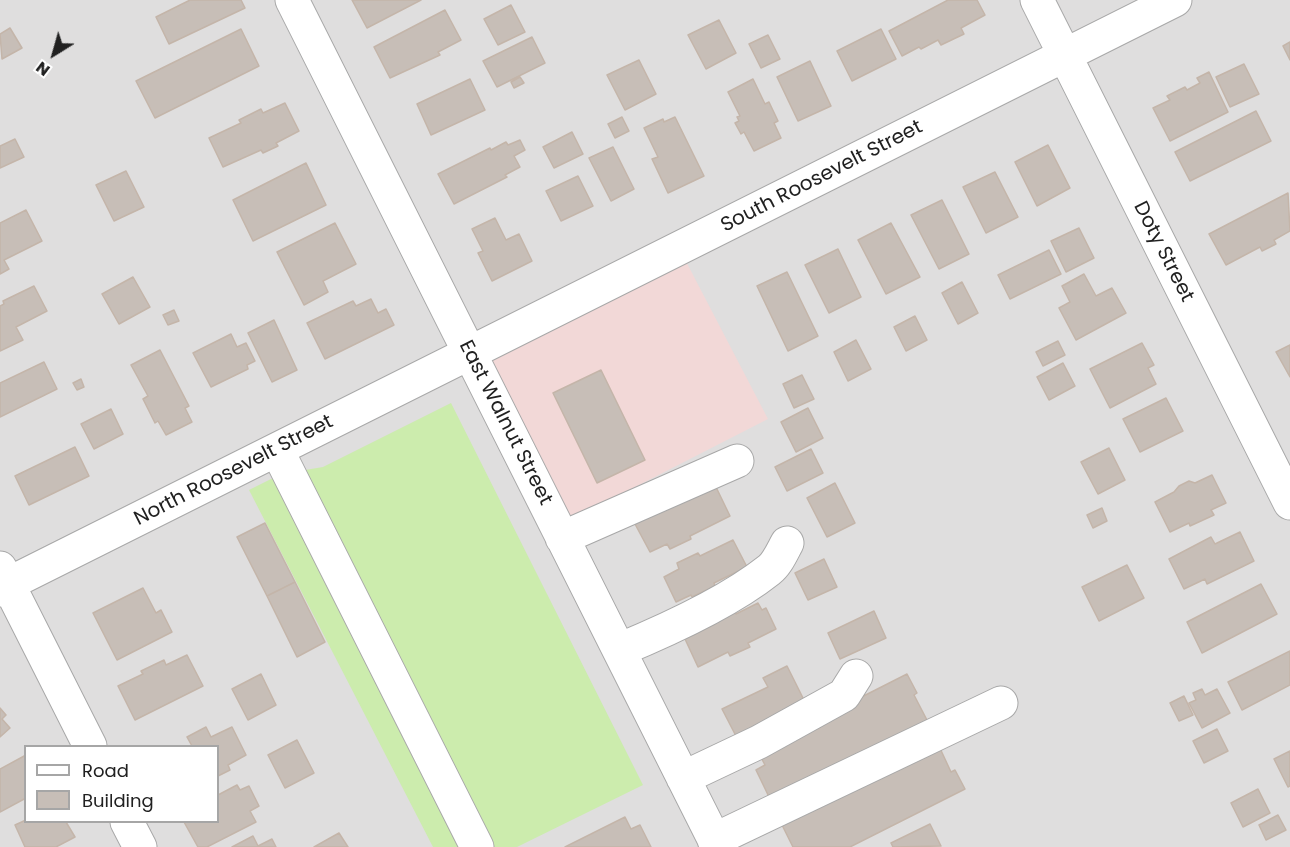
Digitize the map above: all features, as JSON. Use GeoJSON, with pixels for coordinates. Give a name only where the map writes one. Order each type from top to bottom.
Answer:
{"type":"FeatureCollection","features":[{"type":"Feature","properties":{"kind":"street","name":"East Walnut Street"},"geometry":{"type":"LineString","coordinates":[[292,0],[716,844]]}},
{"type":"Feature","properties":{"kind":"street","name":"Doty Street"},"geometry":{"type":"LineString","coordinates":[[1037,0],[1290,503]]}},
{"type":"Feature","properties":{"kind":"street","name":"South Roosevelt Street"},"geometry":{"type":"LineString","coordinates":[[470,353],[1175,0]]}},
{"type":"Feature","properties":{"kind":"street","name":"North Roosevelt Street"},"geometry":{"type":"LineString","coordinates":[[3,581],[277,450],[470,353]]}},
{"type":"Feature","properties":{"kind":"street"},"geometry":{"type":"LineString","coordinates":[[277,450],[477,847]]}},
{"type":"Feature","properties":{"kind":"street"},"geometry":{"type":"LineString","coordinates":[[562,538],[737,461]]}},
{"type":"Feature","properties":{"kind":"street"},"geometry":{"type":"LineString","coordinates":[[619,650],[650,637],[727,597],[771,568],[788,543]]}},
{"type":"Feature","properties":{"kind":"street"},"geometry":{"type":"LineString","coordinates":[[3,581],[89,745]]}},
{"type":"Feature","properties":{"kind":"street"},"geometry":{"type":"LineString","coordinates":[[683,778],[759,742],[844,695],[856,676]]}},
{"type":"Feature","properties":{"kind":"street"},"geometry":{"type":"LineString","coordinates":[[716,844],[1001,702]]}},
{"type":"Feature","properties":{"kind":"street"},"geometry":{"type":"LineString","coordinates":[[128,823],[140,847]]}},
{"type":"Feature","properties":{"kind":"shaded area"},"geometry":{"type":"Polygon","coordinates":[[[0,0],[1290,0],[1290,847],[0,847],[0,0]]]}},
{"type":"Feature","properties":{"kind":"shaded area"},"geometry":{"type":"Polygon","coordinates":[[[679,248],[768,419],[557,527],[469,353],[679,248]]]}},
{"type":"Feature","properties":{"kind":"green space"},"geometry":{"type":"Polygon","coordinates":[[[451,403],[643,785],[517,847],[433,847],[249,490],[281,474],[323,467],[451,403]]]}},
{"type":"Feature","properties":{"kind":"building"},"geometry":{"type":"Polygon","coordinates":[[[190,0],[241,0],[245,8],[169,44],[156,17],[190,0]]]}},
{"type":"Feature","properties":{"kind":"building"},"geometry":{"type":"Polygon","coordinates":[[[352,0],[421,0],[367,28],[352,0]]]}},
{"type":"Feature","properties":{"kind":"building"},"geometry":{"type":"Polygon","coordinates":[[[948,0],[977,0],[985,15],[961,28],[964,34],[941,45],[938,40],[902,56],[889,31],[948,0]]]}},
{"type":"Feature","properties":{"kind":"building"},"geometry":{"type":"Polygon","coordinates":[[[511,5],[525,32],[498,45],[484,19],[511,5]]]}},
{"type":"Feature","properties":{"kind":"building"},"geometry":{"type":"Polygon","coordinates":[[[445,10],[461,40],[438,52],[440,55],[390,78],[374,47],[445,10]]]}},
{"type":"Feature","properties":{"kind":"building"},"geometry":{"type":"Polygon","coordinates":[[[719,20],[736,53],[706,69],[688,35],[719,20]]]}},
{"type":"Feature","properties":{"kind":"building"},"geometry":{"type":"Polygon","coordinates":[[[10,28],[22,48],[2,59],[0,34],[10,28]]]}},
{"type":"Feature","properties":{"kind":"building"},"geometry":{"type":"Polygon","coordinates":[[[241,29],[259,66],[155,118],[136,81],[241,29]]]}},
{"type":"Feature","properties":{"kind":"building"},"geometry":{"type":"Polygon","coordinates":[[[881,29],[896,59],[852,81],[837,51],[881,29]]]}},
{"type":"Feature","properties":{"kind":"building"},"geometry":{"type":"Polygon","coordinates":[[[768,35],[780,59],[761,68],[749,44],[768,35]]]}},
{"type":"Feature","properties":{"kind":"building"},"geometry":{"type":"Polygon","coordinates":[[[532,37],[545,63],[497,87],[483,61],[532,37]]]}},
{"type":"Feature","properties":{"kind":"building"},"geometry":{"type":"Polygon","coordinates":[[[1290,42],[1290,60],[1283,46],[1290,42]]]}},
{"type":"Feature","properties":{"kind":"building"},"geometry":{"type":"Polygon","coordinates":[[[639,60],[656,94],[625,110],[607,75],[639,60]]]}},
{"type":"Feature","properties":{"kind":"building"},"geometry":{"type":"Polygon","coordinates":[[[810,61],[831,106],[798,121],[777,77],[810,61]]]}},
{"type":"Feature","properties":{"kind":"building"},"geometry":{"type":"Polygon","coordinates":[[[1244,64],[1259,94],[1230,107],[1216,77],[1244,64]]]}},
{"type":"Feature","properties":{"kind":"building"},"geometry":{"type":"Polygon","coordinates":[[[1209,72],[1228,112],[1170,141],[1153,108],[1170,100],[1167,96],[1200,83],[1197,78],[1209,72]]]}},
{"type":"Feature","properties":{"kind":"building"},"geometry":{"type":"Polygon","coordinates":[[[520,77],[524,83],[514,88],[511,82],[520,77]]]}},
{"type":"Feature","properties":{"kind":"building"},"geometry":{"type":"Polygon","coordinates":[[[470,79],[485,110],[431,135],[417,104],[470,79]]]}},
{"type":"Feature","properties":{"kind":"building"},"geometry":{"type":"Polygon","coordinates":[[[753,79],[765,104],[769,102],[778,121],[774,123],[781,138],[754,151],[744,132],[741,134],[735,123],[739,121],[737,117],[740,116],[728,92],[753,79]]]}},
{"type":"Feature","properties":{"kind":"building"},"geometry":{"type":"Polygon","coordinates":[[[285,103],[299,131],[276,143],[278,146],[263,153],[261,150],[223,167],[209,138],[241,123],[239,120],[261,109],[263,113],[285,103]]]}},
{"type":"Feature","properties":{"kind":"building"},"geometry":{"type":"Polygon","coordinates":[[[1256,111],[1271,141],[1190,181],[1175,152],[1256,111]]]}},
{"type":"Feature","properties":{"kind":"building"},"geometry":{"type":"Polygon","coordinates":[[[622,117],[629,131],[615,138],[608,124],[622,117]]]}},
{"type":"Feature","properties":{"kind":"building"},"geometry":{"type":"Polygon","coordinates":[[[675,117],[704,176],[668,193],[652,159],[658,157],[644,128],[663,119],[664,122],[675,117]]]}},
{"type":"Feature","properties":{"kind":"building"},"geometry":{"type":"Polygon","coordinates":[[[572,132],[583,154],[554,168],[543,147],[572,132]]]}},
{"type":"Feature","properties":{"kind":"building"},"geometry":{"type":"Polygon","coordinates":[[[15,139],[24,157],[0,168],[0,146],[15,139]]]}},
{"type":"Feature","properties":{"kind":"building"},"geometry":{"type":"Polygon","coordinates":[[[520,140],[525,150],[514,156],[520,167],[505,175],[507,177],[454,204],[438,174],[490,148],[491,150],[506,142],[508,145],[520,140]]]}},
{"type":"Feature","properties":{"kind":"building"},"geometry":{"type":"Polygon","coordinates":[[[1048,145],[1070,188],[1037,206],[1015,162],[1048,145]]]}},
{"type":"Feature","properties":{"kind":"building"},"geometry":{"type":"Polygon","coordinates":[[[613,147],[634,189],[611,201],[589,158],[613,147]]]}},
{"type":"Feature","properties":{"kind":"building"},"geometry":{"type":"Polygon","coordinates":[[[306,163],[326,205],[253,241],[233,200],[306,163]]]}},
{"type":"Feature","properties":{"kind":"building"},"geometry":{"type":"Polygon","coordinates":[[[126,171],[144,207],[114,221],[96,185],[126,171]]]}},
{"type":"Feature","properties":{"kind":"building"},"geometry":{"type":"Polygon","coordinates":[[[995,172],[1018,217],[986,233],[963,187],[995,172]]]}},
{"type":"Feature","properties":{"kind":"building"},"geometry":{"type":"Polygon","coordinates":[[[578,176],[593,206],[561,221],[546,191],[578,176]]]}},
{"type":"Feature","properties":{"kind":"building"},"geometry":{"type":"Polygon","coordinates":[[[1288,193],[1290,231],[1274,240],[1276,244],[1262,251],[1260,247],[1226,265],[1209,234],[1288,193]]]}},
{"type":"Feature","properties":{"kind":"building"},"geometry":{"type":"Polygon","coordinates":[[[942,200],[969,254],[939,269],[911,215],[942,200]]]}},
{"type":"Feature","properties":{"kind":"building"},"geometry":{"type":"Polygon","coordinates":[[[26,210],[42,241],[4,260],[9,269],[0,274],[0,223],[26,210]]]}},
{"type":"Feature","properties":{"kind":"building"},"geometry":{"type":"Polygon","coordinates":[[[495,218],[506,240],[519,234],[532,261],[492,281],[478,253],[483,251],[472,229],[495,218]]]}},
{"type":"Feature","properties":{"kind":"building"},"geometry":{"type":"Polygon","coordinates":[[[335,223],[356,264],[323,281],[328,292],[304,305],[277,252],[335,223]]]}},
{"type":"Feature","properties":{"kind":"building"},"geometry":{"type":"Polygon","coordinates":[[[891,223],[920,277],[886,294],[858,240],[891,223]]]}},
{"type":"Feature","properties":{"kind":"building"},"geometry":{"type":"Polygon","coordinates":[[[1079,228],[1094,258],[1066,272],[1051,241],[1079,228]]]}},
{"type":"Feature","properties":{"kind":"building"},"geometry":{"type":"Polygon","coordinates":[[[838,249],[861,297],[829,313],[805,265],[838,249]]]}},
{"type":"Feature","properties":{"kind":"building"},"geometry":{"type":"Polygon","coordinates":[[[1049,250],[1061,274],[1010,299],[998,275],[1049,250]]]}},
{"type":"Feature","properties":{"kind":"building"},"geometry":{"type":"Polygon","coordinates":[[[787,272],[818,336],[788,351],[757,286],[787,272]]]}},
{"type":"Feature","properties":{"kind":"building"},"geometry":{"type":"Polygon","coordinates":[[[1084,274],[1096,296],[1112,288],[1126,313],[1076,340],[1059,308],[1070,302],[1062,286],[1084,274]]]}},
{"type":"Feature","properties":{"kind":"building"},"geometry":{"type":"Polygon","coordinates":[[[133,277],[150,307],[119,324],[102,294],[133,277]]]}},
{"type":"Feature","properties":{"kind":"building"},"geometry":{"type":"Polygon","coordinates":[[[962,282],[978,313],[958,324],[942,293],[962,282]]]}},
{"type":"Feature","properties":{"kind":"building"},"geometry":{"type":"Polygon","coordinates":[[[34,286],[47,311],[16,327],[23,340],[0,351],[0,306],[4,304],[3,301],[34,286]]]}},
{"type":"Feature","properties":{"kind":"building"},"geometry":{"type":"Polygon","coordinates":[[[371,299],[378,313],[386,309],[394,325],[325,359],[307,323],[353,301],[356,306],[371,299]]]}},
{"type":"Feature","properties":{"kind":"building"},"geometry":{"type":"Polygon","coordinates":[[[174,310],[179,321],[168,325],[163,315],[174,310]]]}},
{"type":"Feature","properties":{"kind":"building"},"geometry":{"type":"Polygon","coordinates":[[[915,316],[927,340],[906,351],[894,327],[915,316]]]}},
{"type":"Feature","properties":{"kind":"building"},"geometry":{"type":"Polygon","coordinates":[[[274,320],[297,370],[272,382],[248,333],[274,320]]]}},
{"type":"Feature","properties":{"kind":"building"},"geometry":{"type":"Polygon","coordinates":[[[231,334],[237,347],[246,343],[255,361],[247,365],[248,369],[211,387],[193,353],[231,334]]]}},
{"type":"Feature","properties":{"kind":"building"},"geometry":{"type":"Polygon","coordinates":[[[856,340],[871,369],[848,381],[834,352],[856,340]]]}},
{"type":"Feature","properties":{"kind":"building"},"geometry":{"type":"Polygon","coordinates":[[[1058,341],[1065,355],[1043,366],[1036,352],[1058,341]]]}},
{"type":"Feature","properties":{"kind":"building"},"geometry":{"type":"Polygon","coordinates":[[[1142,343],[1154,365],[1148,368],[1156,384],[1110,408],[1090,369],[1142,343]]]}},
{"type":"Feature","properties":{"kind":"building"},"geometry":{"type":"Polygon","coordinates":[[[1290,345],[1290,377],[1276,352],[1290,345]]]}},
{"type":"Feature","properties":{"kind":"building"},"geometry":{"type":"Polygon","coordinates":[[[160,350],[189,406],[185,408],[192,422],[166,435],[158,421],[155,423],[143,399],[148,396],[131,365],[160,350]]]}},
{"type":"Feature","properties":{"kind":"building"},"geometry":{"type":"Polygon","coordinates":[[[44,362],[57,389],[0,417],[0,383],[44,362]]]}},
{"type":"Feature","properties":{"kind":"building"},"geometry":{"type":"Polygon","coordinates":[[[1063,363],[1075,386],[1049,400],[1037,377],[1063,363]]]}},
{"type":"Feature","properties":{"kind":"building"},"geometry":{"type":"Polygon","coordinates":[[[601,370],[645,460],[597,483],[553,393],[601,370]]]}},
{"type":"Feature","properties":{"kind":"building"},"geometry":{"type":"Polygon","coordinates":[[[802,375],[814,399],[794,408],[783,384],[802,375]]]}},
{"type":"Feature","properties":{"kind":"building"},"geometry":{"type":"Polygon","coordinates":[[[81,379],[84,387],[77,390],[73,383],[81,379]]]}},
{"type":"Feature","properties":{"kind":"building"},"geometry":{"type":"Polygon","coordinates":[[[1166,398],[1183,431],[1140,452],[1123,419],[1166,398]]]}},
{"type":"Feature","properties":{"kind":"building"},"geometry":{"type":"Polygon","coordinates":[[[808,408],[823,438],[796,452],[781,422],[808,408]]]}},
{"type":"Feature","properties":{"kind":"building"},"geometry":{"type":"Polygon","coordinates":[[[111,409],[123,434],[94,449],[81,424],[111,409]]]}},
{"type":"Feature","properties":{"kind":"building"},"geometry":{"type":"Polygon","coordinates":[[[75,447],[89,476],[29,505],[15,476],[75,447]]]}},
{"type":"Feature","properties":{"kind":"building"},"geometry":{"type":"Polygon","coordinates":[[[1109,448],[1125,480],[1098,494],[1081,462],[1109,448]]]}},
{"type":"Feature","properties":{"kind":"building"},"geometry":{"type":"Polygon","coordinates":[[[811,449],[823,473],[787,491],[775,467],[811,449]]]}},
{"type":"Feature","properties":{"kind":"building"},"geometry":{"type":"Polygon","coordinates":[[[1212,475],[1226,503],[1211,510],[1214,515],[1170,532],[1155,502],[1189,481],[1195,483],[1212,475]]]}},
{"type":"Feature","properties":{"kind":"building"},"geometry":{"type":"Polygon","coordinates":[[[835,483],[855,523],[827,537],[807,498],[835,483]]]}},
{"type":"Feature","properties":{"kind":"building"},"geometry":{"type":"Polygon","coordinates":[[[715,485],[730,516],[670,549],[667,544],[650,552],[635,524],[715,485]]]}},
{"type":"Feature","properties":{"kind":"building"},"geometry":{"type":"Polygon","coordinates":[[[1102,508],[1107,521],[1093,528],[1087,515],[1102,508]]]}},
{"type":"Feature","properties":{"kind":"building"},"geometry":{"type":"Polygon","coordinates":[[[265,523],[295,582],[267,596],[237,537],[265,523]]]}},
{"type":"Feature","properties":{"kind":"building"},"geometry":{"type":"Polygon","coordinates":[[[1240,532],[1254,561],[1207,584],[1205,579],[1184,589],[1169,559],[1211,537],[1215,544],[1240,532]]]}},
{"type":"Feature","properties":{"kind":"building"},"geometry":{"type":"Polygon","coordinates":[[[733,540],[747,567],[714,583],[715,586],[676,602],[664,577],[679,569],[677,563],[698,553],[700,556],[733,540]]]}},
{"type":"Feature","properties":{"kind":"building"},"geometry":{"type":"Polygon","coordinates":[[[824,559],[837,587],[808,600],[795,573],[824,559]]]}},
{"type":"Feature","properties":{"kind":"building"},"geometry":{"type":"Polygon","coordinates":[[[1127,565],[1144,598],[1099,621],[1082,587],[1127,565]]]}},
{"type":"Feature","properties":{"kind":"building"},"geometry":{"type":"Polygon","coordinates":[[[295,582],[325,642],[297,657],[267,596],[295,582]]]}},
{"type":"Feature","properties":{"kind":"building"},"geometry":{"type":"Polygon","coordinates":[[[1261,584],[1277,614],[1202,653],[1187,622],[1261,584]]]}},
{"type":"Feature","properties":{"kind":"building"},"geometry":{"type":"Polygon","coordinates":[[[143,588],[156,613],[161,610],[172,632],[117,660],[93,613],[143,588]]]}},
{"type":"Feature","properties":{"kind":"building"},"geometry":{"type":"Polygon","coordinates":[[[758,603],[762,610],[766,608],[776,629],[748,643],[750,647],[730,656],[728,652],[698,667],[685,639],[715,624],[713,621],[734,610],[736,614],[758,603]]]}},
{"type":"Feature","properties":{"kind":"building"},"geometry":{"type":"Polygon","coordinates":[[[874,611],[886,638],[840,659],[828,633],[874,611]]]}},
{"type":"Feature","properties":{"kind":"building"},"geometry":{"type":"Polygon","coordinates":[[[1290,651],[1290,685],[1242,710],[1228,682],[1290,651]]]}},
{"type":"Feature","properties":{"kind":"building"},"geometry":{"type":"Polygon","coordinates":[[[187,655],[203,686],[135,720],[118,686],[143,674],[141,671],[164,660],[166,665],[187,655]]]}},
{"type":"Feature","properties":{"kind":"building"},"geometry":{"type":"Polygon","coordinates":[[[787,666],[808,708],[737,738],[722,709],[768,687],[763,678],[787,666]]]}},
{"type":"Feature","properties":{"kind":"building"},"geometry":{"type":"Polygon","coordinates":[[[261,674],[276,705],[248,720],[232,689],[261,674]]]}},
{"type":"Feature","properties":{"kind":"building"},"geometry":{"type":"Polygon","coordinates":[[[907,674],[917,693],[914,695],[928,722],[771,801],[756,770],[765,765],[757,750],[907,674]]]}},
{"type":"Feature","properties":{"kind":"building"},"geometry":{"type":"Polygon","coordinates":[[[1202,689],[1205,695],[1217,689],[1230,713],[1202,728],[1189,703],[1196,700],[1193,693],[1202,689]]]}},
{"type":"Feature","properties":{"kind":"building"},"geometry":{"type":"Polygon","coordinates":[[[1184,696],[1193,715],[1179,721],[1170,703],[1184,696]]]}},
{"type":"Feature","properties":{"kind":"building"},"geometry":{"type":"Polygon","coordinates":[[[0,708],[6,715],[2,719],[10,728],[0,737],[0,708]]]}},
{"type":"Feature","properties":{"kind":"building"},"geometry":{"type":"Polygon","coordinates":[[[206,727],[211,737],[232,727],[246,755],[228,765],[230,770],[219,776],[219,745],[191,745],[187,737],[206,727]]]}},
{"type":"Feature","properties":{"kind":"building"},"geometry":{"type":"Polygon","coordinates":[[[1217,729],[1228,751],[1204,763],[1193,741],[1217,729]]]}},
{"type":"Feature","properties":{"kind":"building"},"geometry":{"type":"Polygon","coordinates":[[[297,740],[314,773],[285,788],[268,755],[297,740]]]}},
{"type":"Feature","properties":{"kind":"building"},"geometry":{"type":"Polygon","coordinates":[[[938,744],[951,772],[955,770],[965,789],[850,847],[793,847],[781,823],[938,744]]]}},
{"type":"Feature","properties":{"kind":"building"},"geometry":{"type":"Polygon","coordinates":[[[1290,751],[1290,786],[1288,787],[1274,759],[1290,751]]]}},
{"type":"Feature","properties":{"kind":"building"},"geometry":{"type":"Polygon","coordinates":[[[24,756],[24,799],[0,812],[0,769],[24,756]]]}},
{"type":"Feature","properties":{"kind":"building"},"geometry":{"type":"Polygon","coordinates":[[[237,785],[240,790],[249,786],[259,806],[250,811],[256,822],[207,847],[198,847],[185,823],[219,823],[219,794],[237,785]]]}},
{"type":"Feature","properties":{"kind":"building"},"geometry":{"type":"Polygon","coordinates":[[[1258,789],[1270,813],[1243,827],[1231,803],[1258,789]]]}},
{"type":"Feature","properties":{"kind":"building"},"geometry":{"type":"Polygon","coordinates":[[[1278,815],[1286,830],[1266,840],[1259,825],[1278,815]]]}},
{"type":"Feature","properties":{"kind":"building"},"geometry":{"type":"Polygon","coordinates":[[[625,817],[631,829],[640,825],[651,847],[565,847],[625,817]]]}},
{"type":"Feature","properties":{"kind":"building"},"geometry":{"type":"Polygon","coordinates":[[[24,821],[24,823],[67,823],[75,837],[56,847],[25,847],[15,825],[24,821]]]}},
{"type":"Feature","properties":{"kind":"building"},"geometry":{"type":"Polygon","coordinates":[[[930,824],[941,846],[893,847],[891,843],[930,824]]]}},
{"type":"Feature","properties":{"kind":"building"},"geometry":{"type":"Polygon","coordinates":[[[339,833],[348,847],[314,847],[339,833]]]}},
{"type":"Feature","properties":{"kind":"building"},"geometry":{"type":"Polygon","coordinates":[[[253,836],[258,846],[272,839],[276,847],[232,847],[253,836]]]}}]}
